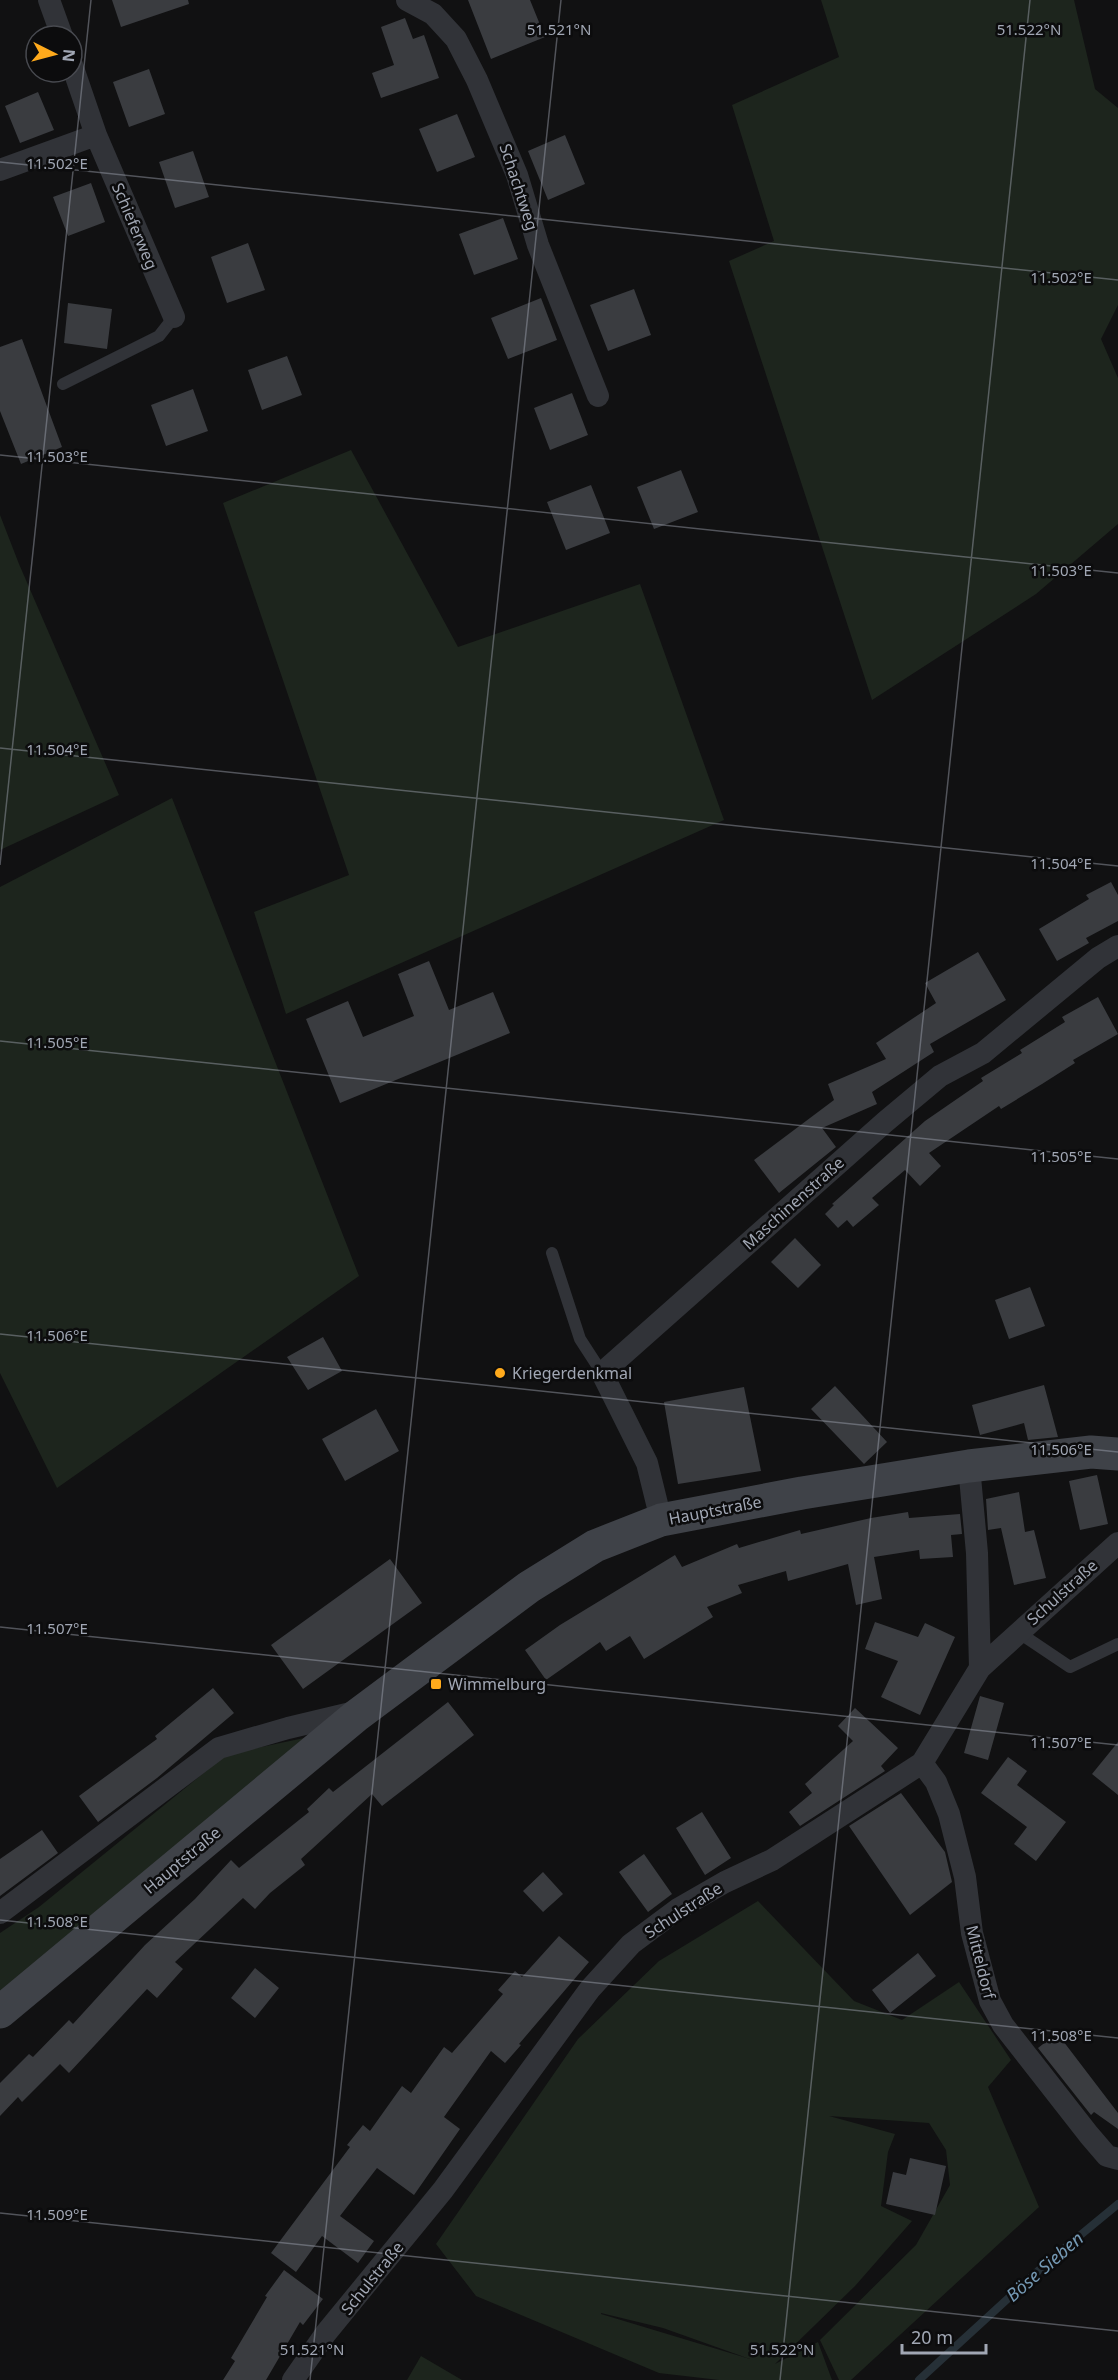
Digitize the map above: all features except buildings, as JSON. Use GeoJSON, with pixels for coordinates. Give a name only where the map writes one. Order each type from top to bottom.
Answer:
{"type":"FeatureCollection","features":[{"type":"Feature","properties":{"kind":"main road","name":"Hauptstraße"},"geometry":{"type":"LineString","coordinates":[[0,2013],[365,1710],[529,1587],[595,1546],[662,1520],[802,1493],[969,1466],[1091,1452],[1118,1454]]}},
{"type":"Feature","properties":{"kind":"street"},"geometry":{"type":"LineString","coordinates":[[49,0],[58,24]]}},
{"type":"Feature","properties":{"kind":"street","name":"Schachtweg"},"geometry":{"type":"LineString","coordinates":[[407,0],[433,14],[456,39],[477,80],[513,165],[538,245],[598,396]]}},
{"type":"Feature","properties":{"kind":"street","name":"Schieferweg"},"geometry":{"type":"LineString","coordinates":[[79,84],[96,135],[174,317]]}},
{"type":"Feature","properties":{"kind":"street"},"geometry":{"type":"LineString","coordinates":[[0,170],[96,135]]}},
{"type":"Feature","properties":{"kind":"street","name":"Maschinenstraße"},"geometry":{"type":"LineString","coordinates":[[602,1373],[822,1176],[940,1076],[984,1053],[1098,958],[1118,946]]}},
{"type":"Feature","properties":{"kind":"street"},"geometry":{"type":"LineString","coordinates":[[602,1373],[647,1463],[662,1520]]}},
{"type":"Feature","properties":{"kind":"street"},"geometry":{"type":"LineString","coordinates":[[969,1466],[977,1553],[980,1668]]}},
{"type":"Feature","properties":{"kind":"street","name":"Schulstraße"},"geometry":{"type":"LineString","coordinates":[[293,2380],[326,2333],[443,2190],[590,1989],[632,1944],[678,1909],[725,1882],[772,1860],[922,1763],[980,1668],[1118,1543]]}},
{"type":"Feature","properties":{"kind":"street","name":"Hauptstraße"},"geometry":{"type":"LineString","coordinates":[[0,1913],[219,1748],[288,1728],[365,1710]]}},
{"type":"Feature","properties":{"kind":"street","name":"Mitteldorf"},"geometry":{"type":"LineString","coordinates":[[922,1763],[936,1782],[949,1814],[965,1877],[972,1933],[990,2001],[1003,2025],[1089,2135],[1107,2156],[1118,2159]]}},
{"type":"Feature","properties":{"kind":"lane"},"geometry":{"type":"LineString","coordinates":[[63,384],[159,336],[174,317]]}},
{"type":"Feature","properties":{"kind":"lane"},"geometry":{"type":"LineString","coordinates":[[552,1253],[580,1339],[602,1373]]}},
{"type":"Feature","properties":{"kind":"lane"},"geometry":{"type":"LineString","coordinates":[[1018,1632],[1070,1667],[1118,1644]]}},
{"type":"Feature","properties":{"kind":"shaded area"},"geometry":{"type":"Polygon","coordinates":[[[821,0],[1074,0],[1095,89],[1118,108],[1118,305],[1101,339],[1118,378],[1118,524],[1036,594],[872,700],[729,261],[774,241],[732,105],[839,57],[821,0]]]}},
{"type":"Feature","properties":{"kind":"shaded area"},"geometry":{"type":"Polygon","coordinates":[[[351,450],[458,647],[640,584],[724,820],[286,1014],[254,912],[349,875],[223,503],[351,450]]]}},
{"type":"Feature","properties":{"kind":"shaded area"},"geometry":{"type":"Polygon","coordinates":[[[0,515],[119,795],[0,850],[0,515]]]}},
{"type":"Feature","properties":{"kind":"shaded area"},"geometry":{"type":"Polygon","coordinates":[[[172,798],[359,1276],[57,1488],[0,1373],[0,887],[172,798]]]}},
{"type":"Feature","properties":{"kind":"shaded area"},"geometry":{"type":"Polygon","coordinates":[[[309,1737],[0,1997],[0,1933],[39,1907],[227,1754],[309,1737]]]}},
{"type":"Feature","properties":{"kind":"shaded area"},"geometry":{"type":"Polygon","coordinates":[[[758,1901],[854,2001],[902,2020],[959,1982],[1011,2060],[988,2087],[1039,2207],[851,2380],[839,2380],[820,2340],[916,2245],[950,2185],[946,2150],[929,2123],[829,2116],[895,2134],[888,2152],[881,2206],[912,2221],[855,2286],[775,2364],[818,2342],[832,2380],[719,2380],[659,2373],[476,2296],[436,2244],[578,2039],[659,1961],[758,1901]],[[601,2313],[750,2359],[663,2328],[601,2313]]]}},
{"type":"Feature","properties":{"kind":"shaded area"},"geometry":{"type":"Polygon","coordinates":[[[421,2356],[462,2380],[407,2380],[421,2356]]]}},
{"type":"Feature","properties":{"kind":"waterway","name":"Böse Sieben"},"geometry":{"type":"LineString","coordinates":[[919,2380],[1049,2261],[1118,2204]]}},
{"type":"Feature","properties":{"kind":"place","name":"Kriegerdenkmal"},"geometry":{"type":"Point","coordinates":[500,1373]}},
{"type":"Feature","properties":{"kind":"place","name":"Wimmelburg"},"geometry":{"type":"Point","coordinates":[436,1684]}}]}
